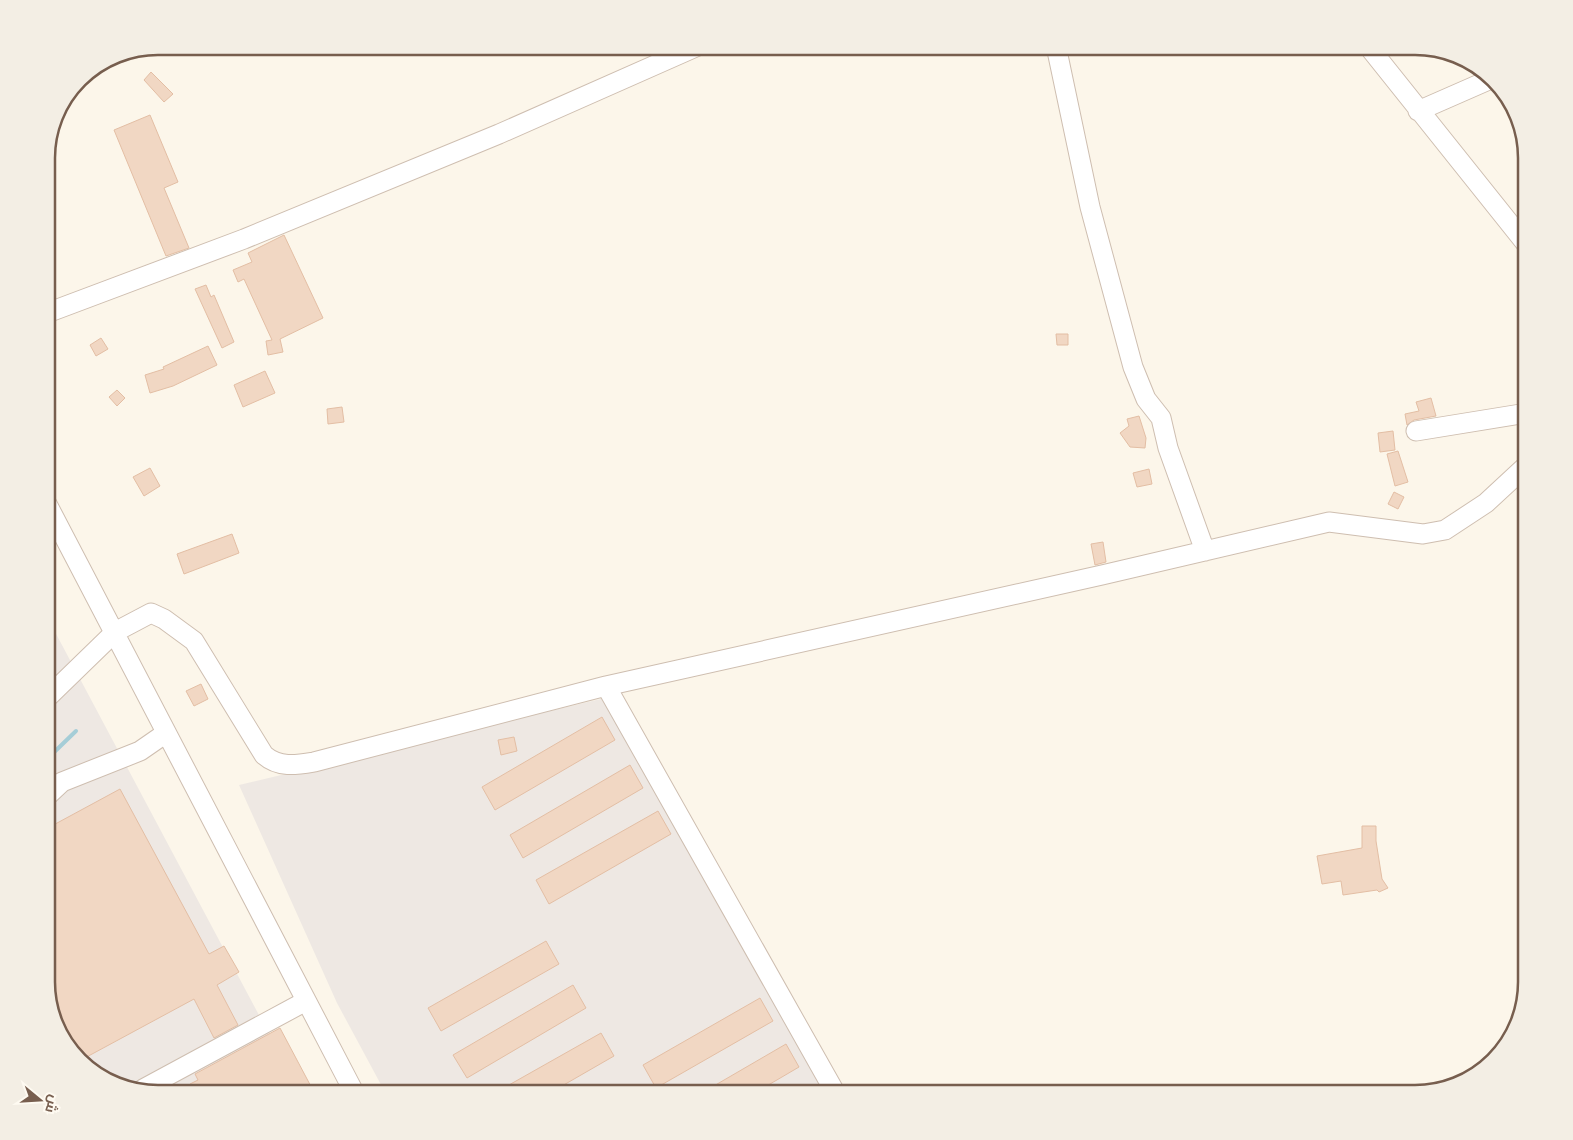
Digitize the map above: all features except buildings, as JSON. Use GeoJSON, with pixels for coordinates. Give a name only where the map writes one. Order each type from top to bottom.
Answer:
{"type":"FeatureCollection","features":[{"type":"Feature","properties":{"kind":"street"},"geometry":{"type":"LineString","coordinates":[[55,311],[244,239],[500,134],[678,55]]}},
{"type":"Feature","properties":{"kind":"street"},"geometry":{"type":"LineString","coordinates":[[1058,55],[1090,207],[1133,367],[1146,399],[1162,418],[1170,454],[1205,551]]}},
{"type":"Feature","properties":{"kind":"street"},"geometry":{"type":"LineString","coordinates":[[1375,55],[1518,234]]}},
{"type":"Feature","properties":{"kind":"street"},"geometry":{"type":"LineString","coordinates":[[1418,111],[1484,82]]}},
{"type":"Feature","properties":{"kind":"street"},"geometry":{"type":"LineString","coordinates":[[1416,431],[1518,414]]}},
{"type":"Feature","properties":{"kind":"street"},"geometry":{"type":"LineString","coordinates":[[55,690],[115,632],[151,613],[164,619],[194,641],[256,744],[271,761],[282,764],[314,762],[606,686],[1329,522],[1423,534],[1445,530],[1486,503],[1518,473]]}},
{"type":"Feature","properties":{"kind":"street"},"geometry":{"type":"LineString","coordinates":[[55,519],[350,1085]]}},
{"type":"Feature","properties":{"kind":"street"},"geometry":{"type":"LineString","coordinates":[[606,686],[831,1085]]}},
{"type":"Feature","properties":{"kind":"street"},"geometry":{"type":"LineString","coordinates":[[55,789],[62,782],[140,751],[166,733]]}},
{"type":"Feature","properties":{"kind":"street"},"geometry":{"type":"LineString","coordinates":[[150,1085],[306,1001]]}},
{"type":"Feature","properties":{"kind":"shaded area"},"geometry":{"type":"Polygon","coordinates":[[[55,632],[296,1085],[151,1085],[138,1083],[125,1080],[95,1064],[76,1045],[69,1034],[59,1009],[55,989],[55,632]]]}},
{"type":"Feature","properties":{"kind":"shaded area"},"geometry":{"type":"Polygon","coordinates":[[[609,697],[825,1085],[381,1085],[337,1003],[239,785],[609,697]]]}},
{"type":"Feature","properties":{"kind":"waterway"},"geometry":{"type":"LineString","coordinates":[[55,751],[76,731]]}}]}
